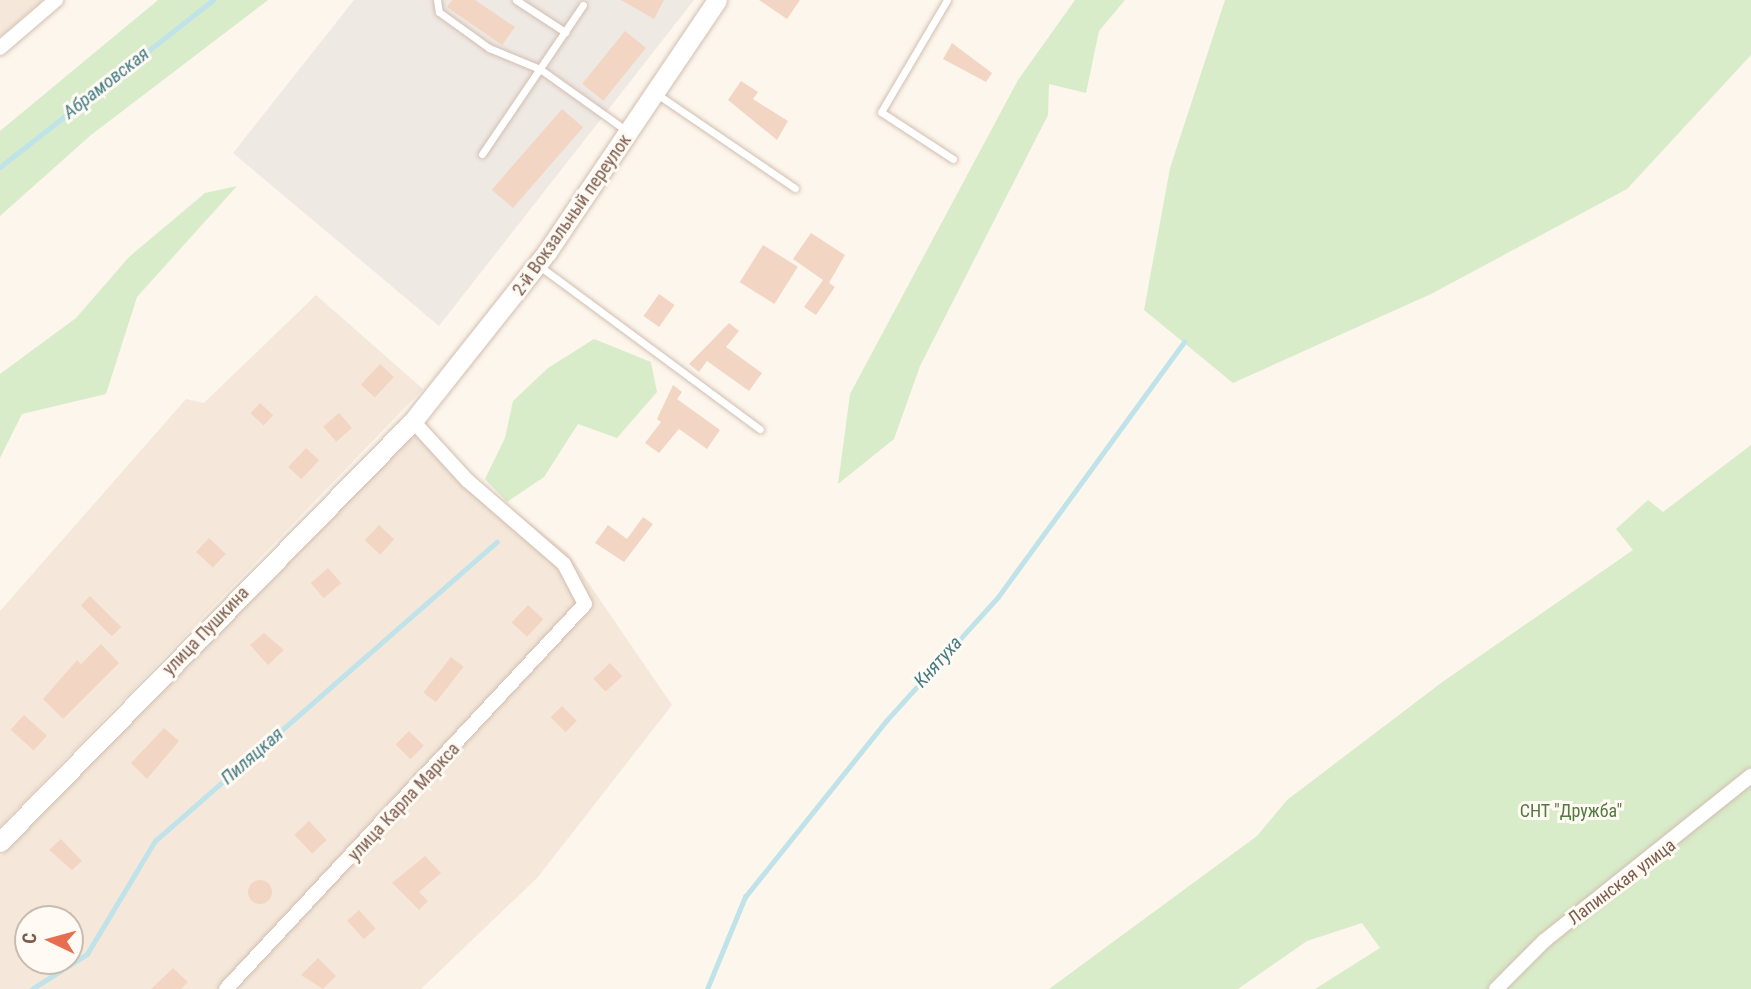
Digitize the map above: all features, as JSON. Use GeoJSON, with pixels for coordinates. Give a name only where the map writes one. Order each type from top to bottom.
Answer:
{"type":"FeatureCollection","features":[{"type":"Feature","properties":{"kind":"street"},"geometry":{"type":"LineString","coordinates":[[0,48],[56,0]]}},
{"type":"Feature","properties":{"kind":"street","name":"2-й Вокзальный переулок"},"geometry":{"type":"LineString","coordinates":[[413,421],[538,265],[630,134],[718,0]]}},
{"type":"Feature","properties":{"kind":"street","name":"улица Карла Маркса"},"geometry":{"type":"LineString","coordinates":[[226,989],[580,615],[583,592],[564,564],[467,480],[413,421]]}},
{"type":"Feature","properties":{"kind":"street","name":"улица Пушкина"},"geometry":{"type":"LineString","coordinates":[[0,842],[413,421]]}},
{"type":"Feature","properties":{"kind":"street","name":"Лапинская улица"},"geometry":{"type":"LineString","coordinates":[[1496,989],[1544,941],[1751,776]]}},
{"type":"Feature","properties":{"kind":"lane"},"geometry":{"type":"LineString","coordinates":[[437,0],[439,12],[489,48],[540,69],[630,134]]}},
{"type":"Feature","properties":{"kind":"lane"},"geometry":{"type":"LineString","coordinates":[[516,0],[565,32]]}},
{"type":"Feature","properties":{"kind":"lane"},"geometry":{"type":"LineString","coordinates":[[947,0],[881,113],[953,159]]}},
{"type":"Feature","properties":{"kind":"lane"},"geometry":{"type":"LineString","coordinates":[[482,154],[583,5]]}},
{"type":"Feature","properties":{"kind":"lane"},"geometry":{"type":"LineString","coordinates":[[657,94],[795,188]]}},
{"type":"Feature","properties":{"kind":"lane"},"geometry":{"type":"LineString","coordinates":[[538,265],[760,429]]}},
{"type":"Feature","properties":{"kind":"shaded area"},"geometry":{"type":"Polygon","coordinates":[[[0,0],[43,0],[0,37],[0,0]]]}},
{"type":"Feature","properties":{"kind":"shaded area"},"geometry":{"type":"Polygon","coordinates":[[[354,0],[694,0],[439,326],[233,153],[354,0]]]}},
{"type":"Feature","properties":{"kind":"shaded area"},"geometry":{"type":"Polygon","coordinates":[[[316,295],[423,389],[0,827],[0,611],[186,399],[204,403],[316,295]]]}},
{"type":"Feature","properties":{"kind":"shaded area"},"geometry":{"type":"Polygon","coordinates":[[[431,433],[471,477],[568,553],[672,705],[538,877],[421,989],[0,989],[0,857],[407,439],[431,433]]]}},
{"type":"Feature","properties":{"kind":"green space"},"geometry":{"type":"Polygon","coordinates":[[[158,0],[268,0],[91,135],[0,216],[0,131],[158,0]]]}},
{"type":"Feature","properties":{"kind":"green space"},"geometry":{"type":"Polygon","coordinates":[[[1075,0],[1125,0],[1099,31],[1086,93],[1049,84],[1048,115],[920,366],[894,439],[838,484],[850,394],[1018,80],[1075,0]]]}},
{"type":"Feature","properties":{"kind":"green space"},"geometry":{"type":"Polygon","coordinates":[[[1225,0],[1751,0],[1751,55],[1627,189],[1431,294],[1233,383],[1144,310],[1170,168],[1225,0]]]}},
{"type":"Feature","properties":{"kind":"green space"},"geometry":{"type":"Polygon","coordinates":[[[237,186],[137,297],[106,394],[22,414],[0,458],[0,374],[76,318],[129,257],[205,193],[237,186]]]}},
{"type":"Feature","properties":{"kind":"green space"},"geometry":{"type":"Polygon","coordinates":[[[594,339],[651,362],[657,392],[617,438],[578,424],[544,477],[507,502],[485,479],[505,438],[513,401],[548,368],[594,339]]]}},
{"type":"Feature","properties":{"kind":"green space","name":"СНТ \"Дружба\""},"geometry":{"type":"Polygon","coordinates":[[[1751,445],[1751,989],[1315,989],[1380,948],[1362,923],[1307,941],[1238,989],[1049,989],[1257,836],[1287,800],[1441,683],[1633,550],[1616,529],[1648,500],[1663,512],[1751,445]]]}},
{"type":"Feature","properties":{"kind":"building"},"geometry":{"type":"Polygon","coordinates":[[[452,0],[475,0],[515,27],[502,45],[447,7],[452,0]]]}},
{"type":"Feature","properties":{"kind":"building"},"geometry":{"type":"Polygon","coordinates":[[[621,0],[664,0],[654,19],[621,0]]]}},
{"type":"Feature","properties":{"kind":"building"},"geometry":{"type":"Polygon","coordinates":[[[759,0],[800,0],[787,19],[759,0]]]}},
{"type":"Feature","properties":{"kind":"building"},"geometry":{"type":"Polygon","coordinates":[[[625,31],[646,48],[603,101],[582,84],[625,31]]]}},
{"type":"Feature","properties":{"kind":"building"},"geometry":{"type":"Polygon","coordinates":[[[952,43],[992,73],[986,82],[943,59],[952,43]]]}},
{"type":"Feature","properties":{"kind":"building"},"geometry":{"type":"Polygon","coordinates":[[[741,81],[758,92],[753,99],[788,121],[777,140],[728,100],[741,81]]]}},
{"type":"Feature","properties":{"kind":"building"},"geometry":{"type":"Polygon","coordinates":[[[562,109],[583,127],[513,208],[492,190],[562,109]]]}},
{"type":"Feature","properties":{"kind":"building"},"geometry":{"type":"Polygon","coordinates":[[[811,233],[845,255],[829,283],[835,287],[816,315],[804,307],[823,280],[793,259],[811,233]]]}},
{"type":"Feature","properties":{"kind":"building"},"geometry":{"type":"Polygon","coordinates":[[[763,245],[798,267],[774,304],[740,282],[763,245]]]}},
{"type":"Feature","properties":{"kind":"building"},"geometry":{"type":"Polygon","coordinates":[[[659,294],[675,305],[659,327],[644,316],[659,294]]]}},
{"type":"Feature","properties":{"kind":"building"},"geometry":{"type":"Polygon","coordinates":[[[729,323],[739,331],[726,347],[762,373],[749,391],[707,361],[699,372],[689,364],[729,323]]]}},
{"type":"Feature","properties":{"kind":"building"},"geometry":{"type":"Polygon","coordinates":[[[380,364],[394,377],[375,397],[361,384],[380,364]]]}},
{"type":"Feature","properties":{"kind":"building"},"geometry":{"type":"Polygon","coordinates":[[[673,385],[682,392],[677,399],[720,430],[707,449],[679,429],[659,453],[645,443],[661,422],[657,419],[673,385]]]}},
{"type":"Feature","properties":{"kind":"building"},"geometry":{"type":"Polygon","coordinates":[[[260,403],[273,415],[264,426],[250,413],[260,403]]]}},
{"type":"Feature","properties":{"kind":"building"},"geometry":{"type":"Polygon","coordinates":[[[339,413],[352,428],[336,442],[323,427],[339,413]]]}},
{"type":"Feature","properties":{"kind":"building"},"geometry":{"type":"Polygon","coordinates":[[[306,448],[319,460],[301,479],[288,467],[306,448]]]}},
{"type":"Feature","properties":{"kind":"building"},"geometry":{"type":"Polygon","coordinates":[[[643,517],[653,524],[624,562],[595,543],[608,525],[627,539],[643,517]]]}},
{"type":"Feature","properties":{"kind":"building"},"geometry":{"type":"Polygon","coordinates":[[[379,525],[394,539],[380,555],[365,540],[379,525]]]}},
{"type":"Feature","properties":{"kind":"building"},"geometry":{"type":"Polygon","coordinates":[[[209,538],[226,554],[213,568],[196,552],[209,538]]]}},
{"type":"Feature","properties":{"kind":"building"},"geometry":{"type":"Polygon","coordinates":[[[328,568],[341,583],[324,598],[311,583],[328,568]]]}},
{"type":"Feature","properties":{"kind":"building"},"geometry":{"type":"Polygon","coordinates":[[[90,596],[121,627],[112,636],[81,605],[90,596]]]}},
{"type":"Feature","properties":{"kind":"building"},"geometry":{"type":"Polygon","coordinates":[[[528,605],[543,619],[527,637],[512,623],[528,605]]]}},
{"type":"Feature","properties":{"kind":"building"},"geometry":{"type":"Polygon","coordinates":[[[264,633],[284,650],[268,665],[250,645],[264,633]]]}},
{"type":"Feature","properties":{"kind":"building"},"geometry":{"type":"Polygon","coordinates":[[[101,644],[119,663],[63,719],[43,699],[77,660],[81,664],[101,644]]]}},
{"type":"Feature","properties":{"kind":"building"},"geometry":{"type":"Polygon","coordinates":[[[451,657],[464,667],[436,702],[423,692],[451,657]]]}},
{"type":"Feature","properties":{"kind":"building"},"geometry":{"type":"Polygon","coordinates":[[[610,663],[622,676],[605,692],[593,679],[610,663]]]}},
{"type":"Feature","properties":{"kind":"building"},"geometry":{"type":"Polygon","coordinates":[[[562,706],[577,721],[566,732],[551,717],[562,706]]]}},
{"type":"Feature","properties":{"kind":"building"},"geometry":{"type":"Polygon","coordinates":[[[24,715],[47,736],[34,751],[11,730],[24,715]]]}},
{"type":"Feature","properties":{"kind":"building"},"geometry":{"type":"Polygon","coordinates":[[[164,728],[179,741],[147,779],[131,763],[164,728]]]}},
{"type":"Feature","properties":{"kind":"building"},"geometry":{"type":"Polygon","coordinates":[[[409,731],[424,746],[410,759],[396,744],[409,731]]]}},
{"type":"Feature","properties":{"kind":"building"},"geometry":{"type":"Polygon","coordinates":[[[309,821],[327,840],[312,854],[294,835],[309,821]]]}},
{"type":"Feature","properties":{"kind":"building"},"geometry":{"type":"Polygon","coordinates":[[[61,839],[82,861],[72,870],[49,850],[61,839]]]}},
{"type":"Feature","properties":{"kind":"building"},"geometry":{"type":"Polygon","coordinates":[[[425,856],[441,873],[419,892],[428,901],[419,910],[392,883],[425,856]]]}},
{"type":"Feature","properties":{"kind":"building"},"geometry":{"type":"Polygon","coordinates":[[[260,880],[269,883],[272,892],[269,901],[260,904],[251,901],[248,892],[251,883],[260,880]]]}},
{"type":"Feature","properties":{"kind":"building"},"geometry":{"type":"Polygon","coordinates":[[[359,910],[376,929],[364,939],[347,921],[359,910]]]}},
{"type":"Feature","properties":{"kind":"building"},"geometry":{"type":"Polygon","coordinates":[[[318,958],[336,976],[323,989],[301,975],[318,958]]]}},
{"type":"Feature","properties":{"kind":"building"},"geometry":{"type":"Polygon","coordinates":[[[173,968],[188,982],[181,989],[151,989],[173,968]]]}},
{"type":"Feature","properties":{"kind":"waterway","name":"Абрамовская"},"geometry":{"type":"LineString","coordinates":[[0,167],[213,0]]}},
{"type":"Feature","properties":{"kind":"waterway","name":"Княтуха"},"geometry":{"type":"LineString","coordinates":[[707,989],[745,897],[886,721],[998,597],[1184,342]]}},
{"type":"Feature","properties":{"kind":"waterway","name":"Пиляцкая"},"geometry":{"type":"LineString","coordinates":[[32,989],[87,954],[155,841],[497,542]]}}]}
